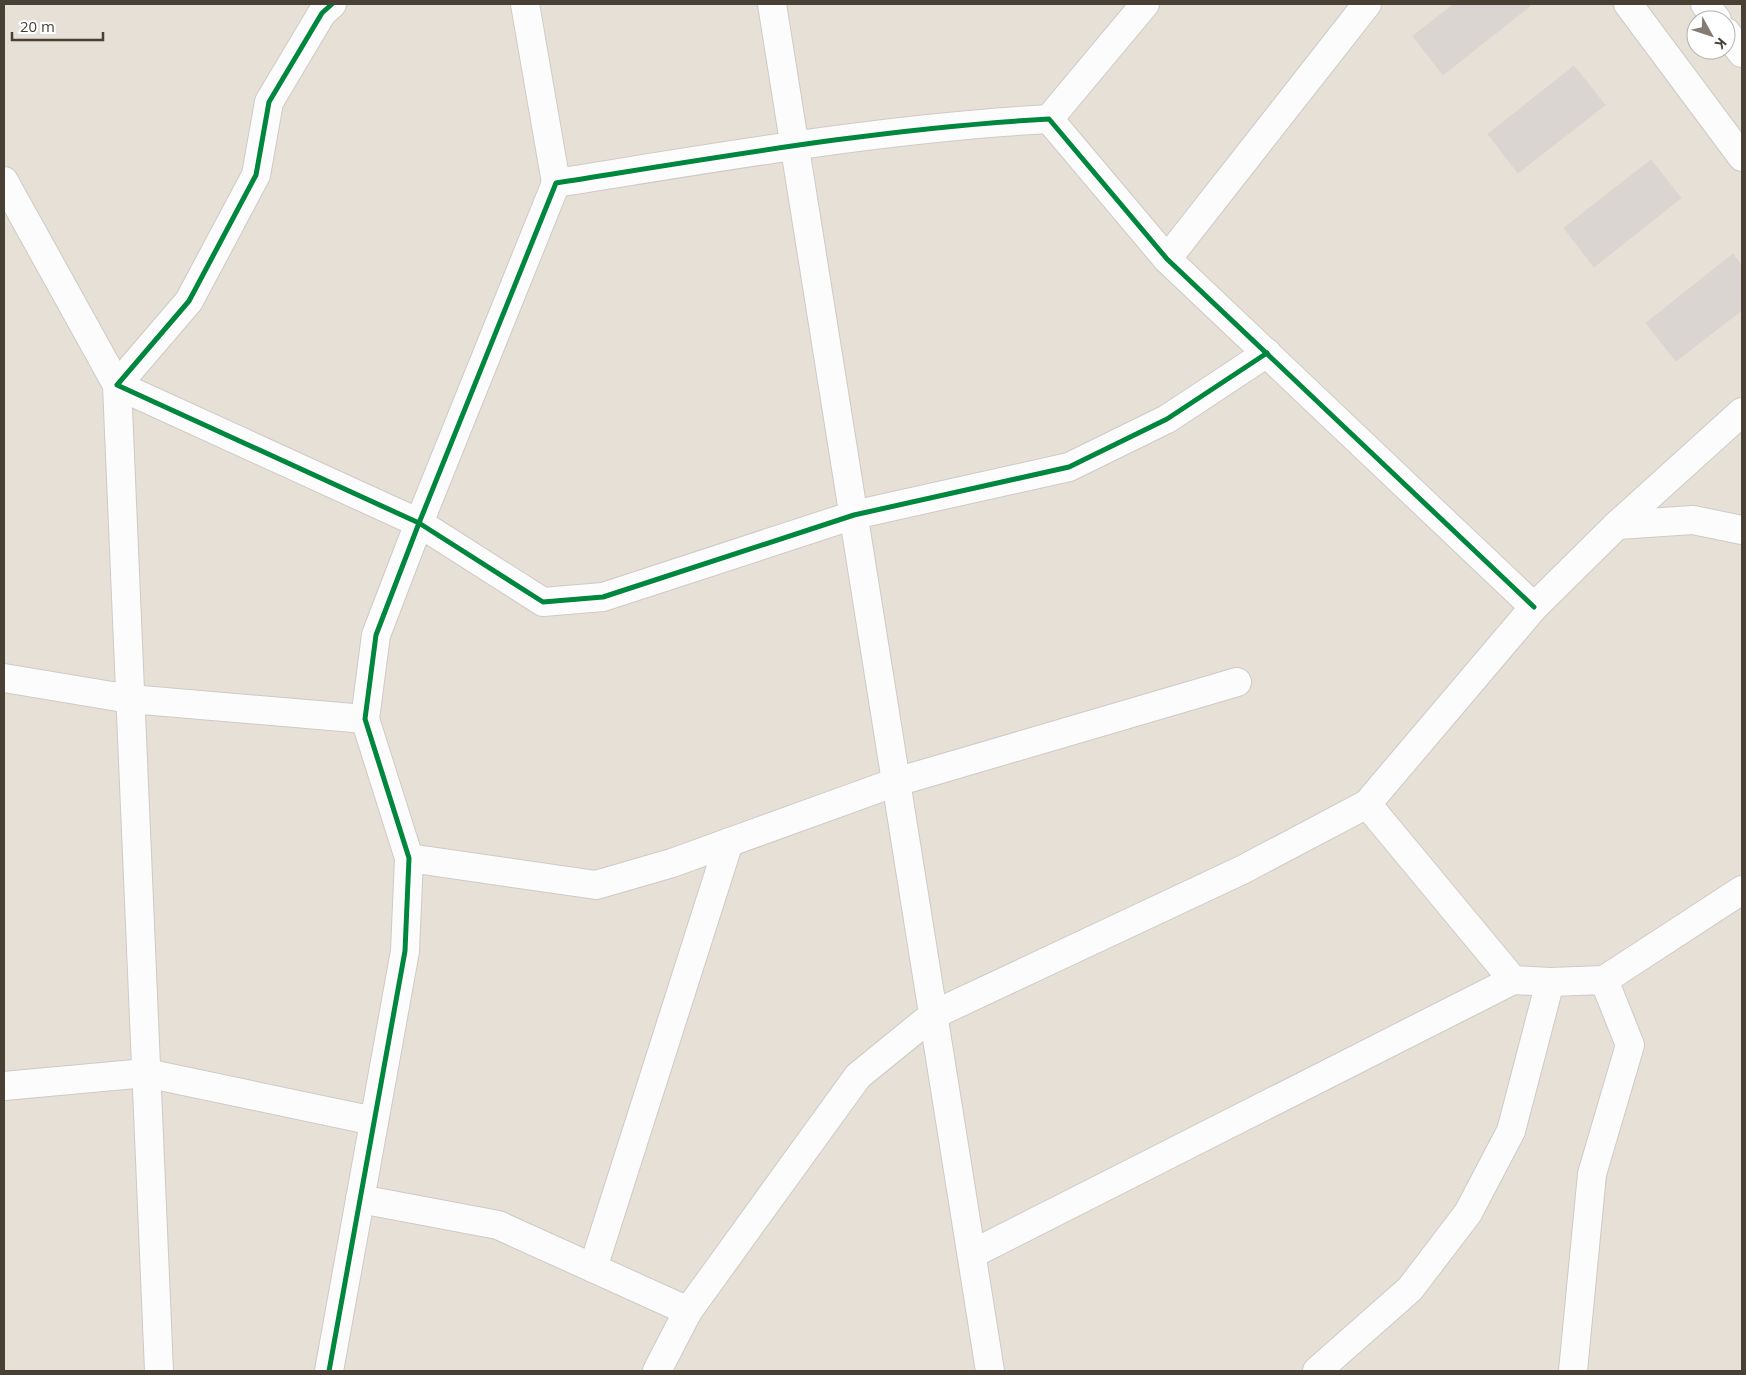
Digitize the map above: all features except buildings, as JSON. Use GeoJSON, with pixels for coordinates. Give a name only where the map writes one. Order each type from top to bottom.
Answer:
{"type":"FeatureCollection","features":[{"type":"Feature","properties":{"kind":"street"},"geometry":{"type":"LineString","coordinates":[[117,385],[189,301],[256,175],[269,102],[322,14],[332,4]]}},
{"type":"Feature","properties":{"kind":"street"},"geometry":{"type":"LineString","coordinates":[[329,1371],[405,951],[409,858],[365,719],[376,636],[419,523],[556,183],[525,4]]}},
{"type":"Feature","properties":{"kind":"street"},"geometry":{"type":"LineString","coordinates":[[772,4],[990,1371]]}},
{"type":"Feature","properties":{"kind":"street"},"geometry":{"type":"LineString","coordinates":[[556,183],[795,145],[979,123],[1049,119],[1145,4]]}},
{"type":"Feature","properties":{"kind":"street"},"geometry":{"type":"LineString","coordinates":[[1167,259],[1367,4]]}},
{"type":"Feature","properties":{"kind":"street"},"geometry":{"type":"LineString","coordinates":[[1628,4],[1742,157]]}},
{"type":"Feature","properties":{"kind":"street"},"geometry":{"type":"LineString","coordinates":[[1049,119],[1167,259],[1534,607]]}},
{"type":"Feature","properties":{"kind":"street"},"geometry":{"type":"LineString","coordinates":[[4,181],[117,385],[158,1371]]}},
{"type":"Feature","properties":{"kind":"street"},"geometry":{"type":"LineString","coordinates":[[117,385],[419,523],[543,602],[603,597],[854,515],[1069,467],[1167,420],[1266,353]]}},
{"type":"Feature","properties":{"kind":"street"},"geometry":{"type":"LineString","coordinates":[[657,1371],[688,1311],[858,1076],[933,1015],[1242,870],[1366,804],[1534,607],[1616,525],[1742,412]]}},
{"type":"Feature","properties":{"kind":"street"},"geometry":{"type":"LineString","coordinates":[[1616,525],[1693,520],[1742,530]]}},
{"type":"Feature","properties":{"kind":"street"},"geometry":{"type":"LineString","coordinates":[[4,678],[130,700],[365,719]]}},
{"type":"Feature","properties":{"kind":"street"},"geometry":{"type":"LineString","coordinates":[[409,858],[596,885],[672,863],[896,782],[1237,682]]}},
{"type":"Feature","properties":{"kind":"street"},"geometry":{"type":"LineString","coordinates":[[1366,804],[1513,980]]}},
{"type":"Feature","properties":{"kind":"street"},"geometry":{"type":"LineString","coordinates":[[593,1268],[729,842]]}},
{"type":"Feature","properties":{"kind":"street"},"geometry":{"type":"LineString","coordinates":[[972,1254],[1513,980],[1550,982],[1604,980],[1742,890]]}},
{"type":"Feature","properties":{"kind":"street"},"geometry":{"type":"LineString","coordinates":[[1573,1371],[1592,1174],[1630,1045],[1604,980]]}},
{"type":"Feature","properties":{"kind":"street"},"geometry":{"type":"LineString","coordinates":[[1317,1371],[1410,1289],[1468,1213],[1511,1131],[1550,982]]}},
{"type":"Feature","properties":{"kind":"street"},"geometry":{"type":"LineString","coordinates":[[4,1086],[146,1073],[374,1121]]}},
{"type":"Feature","properties":{"kind":"street"},"geometry":{"type":"LineString","coordinates":[[360,1199],[498,1225],[688,1311]]}},
{"type":"Feature","properties":{"kind":"shaded area"},"geometry":{"type":"Polygon","coordinates":[[[4,4],[1742,4],[1742,1371],[4,1371],[4,4]]]}},
{"type":"Feature","properties":{"kind":"cycle path"},"geometry":{"type":"LineString","coordinates":[[332,4],[322,13],[269,102],[256,175],[189,301],[117,385],[419,523],[543,602],[603,597],[854,515],[1069,467],[1167,419],[1267,353]]}},
{"type":"Feature","properties":{"kind":"cycle path"},"geometry":{"type":"LineString","coordinates":[[329,1371],[405,951],[409,858],[365,719],[376,635],[556,183],[863,136],[987,123],[1049,119],[1167,259],[1534,607]]}}]}
